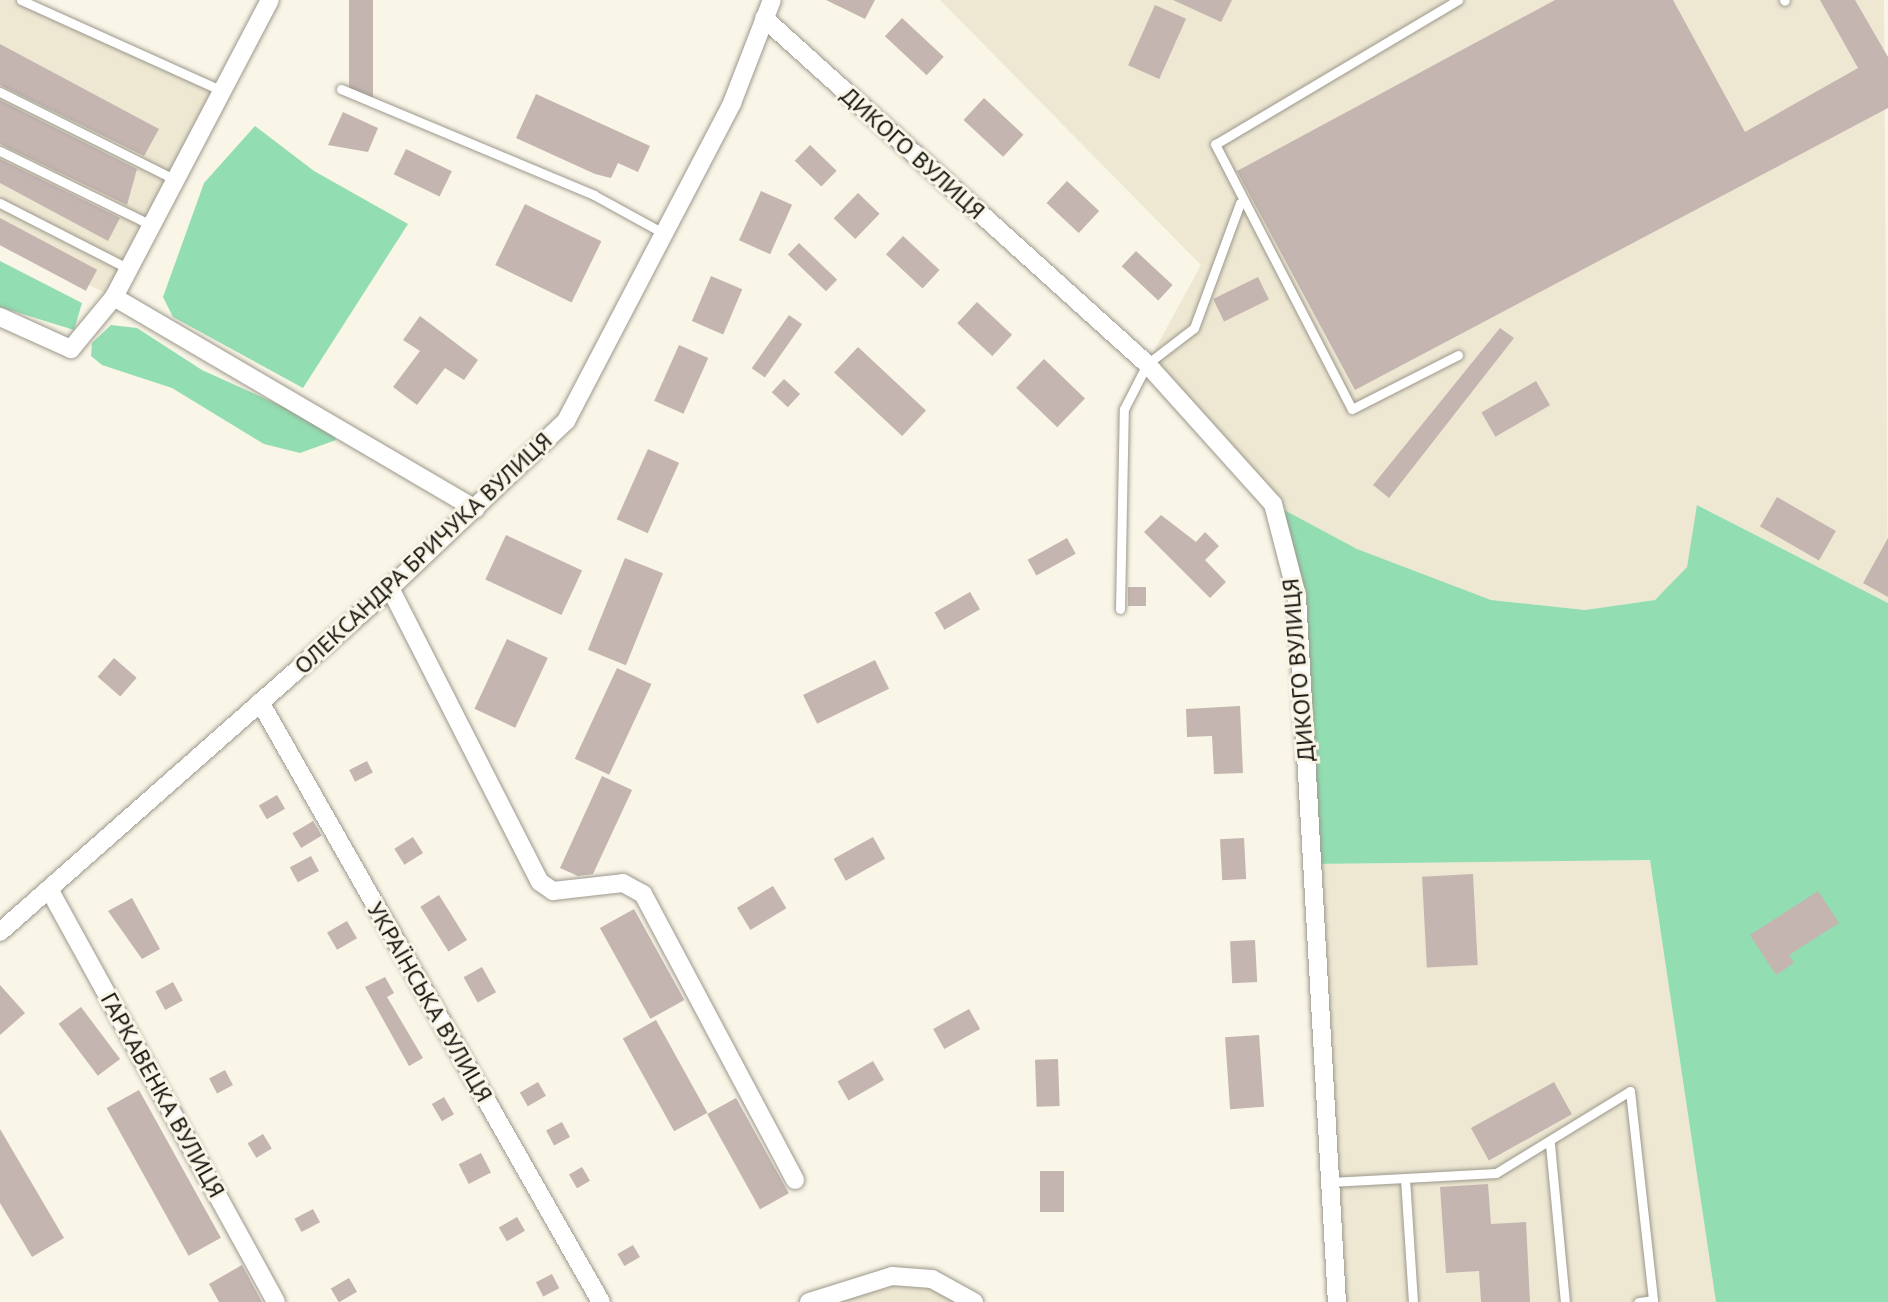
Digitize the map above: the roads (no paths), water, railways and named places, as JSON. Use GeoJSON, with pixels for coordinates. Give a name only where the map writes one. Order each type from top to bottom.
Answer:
{"type":"FeatureCollection","features":[{"type":"Feature","properties":{"kind":"street"},"geometry":{"type":"LineString","coordinates":[[0,317],[71,349],[114,297],[130,269],[174,179],[270,0]]}},
{"type":"Feature","properties":{"kind":"street","name":"ОЛЕКСАНДРА БРИЧУКА ВУЛИЦЯ"},"geometry":{"type":"LineString","coordinates":[[0,932],[390,588],[566,421],[732,103],[772,0]]}},
{"type":"Feature","properties":{"kind":"street","name":"ДИКОГО ВУЛИЦЯ"},"geometry":{"type":"LineString","coordinates":[[764,18],[1147,364],[1273,504],[1297,596],[1337,1302]]}},
{"type":"Feature","properties":{"kind":"street"},"geometry":{"type":"LineString","coordinates":[[114,297],[475,509]]}},
{"type":"Feature","properties":{"kind":"street"},"geometry":{"type":"LineString","coordinates":[[390,588],[540,882],[553,891],[623,883],[643,894],[795,1180]]}},
{"type":"Feature","properties":{"kind":"street","name":"УКРАЇНСЬКА ВУЛИЦЯ"},"geometry":{"type":"LineString","coordinates":[[260,702],[601,1302]]}},
{"type":"Feature","properties":{"kind":"street","name":"ГАРКАВЕНКА ВУЛИЦЯ"},"geometry":{"type":"LineString","coordinates":[[49,889],[276,1302]]}},
{"type":"Feature","properties":{"kind":"street"},"geometry":{"type":"LineString","coordinates":[[809,1302],[892,1276],[932,1279],[974,1302]]}},
{"type":"Feature","properties":{"kind":"lane"},"geometry":{"type":"LineString","coordinates":[[21,0],[223,91]]}},
{"type":"Feature","properties":{"kind":"lane"},"geometry":{"type":"LineString","coordinates":[[1458,0],[1215,144],[1240,203],[1352,409],[1458,355]]}},
{"type":"Feature","properties":{"kind":"lane"},"geometry":{"type":"LineString","coordinates":[[341,89],[594,195],[663,233]]}},
{"type":"Feature","properties":{"kind":"lane"},"geometry":{"type":"LineString","coordinates":[[0,92],[174,179]]}},
{"type":"Feature","properties":{"kind":"lane"},"geometry":{"type":"LineString","coordinates":[[0,151],[151,225]]}},
{"type":"Feature","properties":{"kind":"lane"},"geometry":{"type":"LineString","coordinates":[[0,203],[130,269]]}},
{"type":"Feature","properties":{"kind":"lane"},"geometry":{"type":"LineString","coordinates":[[1120,609],[1124,409],[1147,364],[1194,328],[1240,203]]}},
{"type":"Feature","properties":{"kind":"lane"},"geometry":{"type":"LineString","coordinates":[[1330,1182],[1496,1173],[1550,1144],[1630,1091],[1653,1300],[1638,1302]]}},
{"type":"Feature","properties":{"kind":"lane"},"geometry":{"type":"LineString","coordinates":[[1550,1144],[1565,1302]]}},
{"type":"Feature","properties":{"kind":"lane"},"geometry":{"type":"LineString","coordinates":[[1405,1178],[1413,1302]]}}]}
